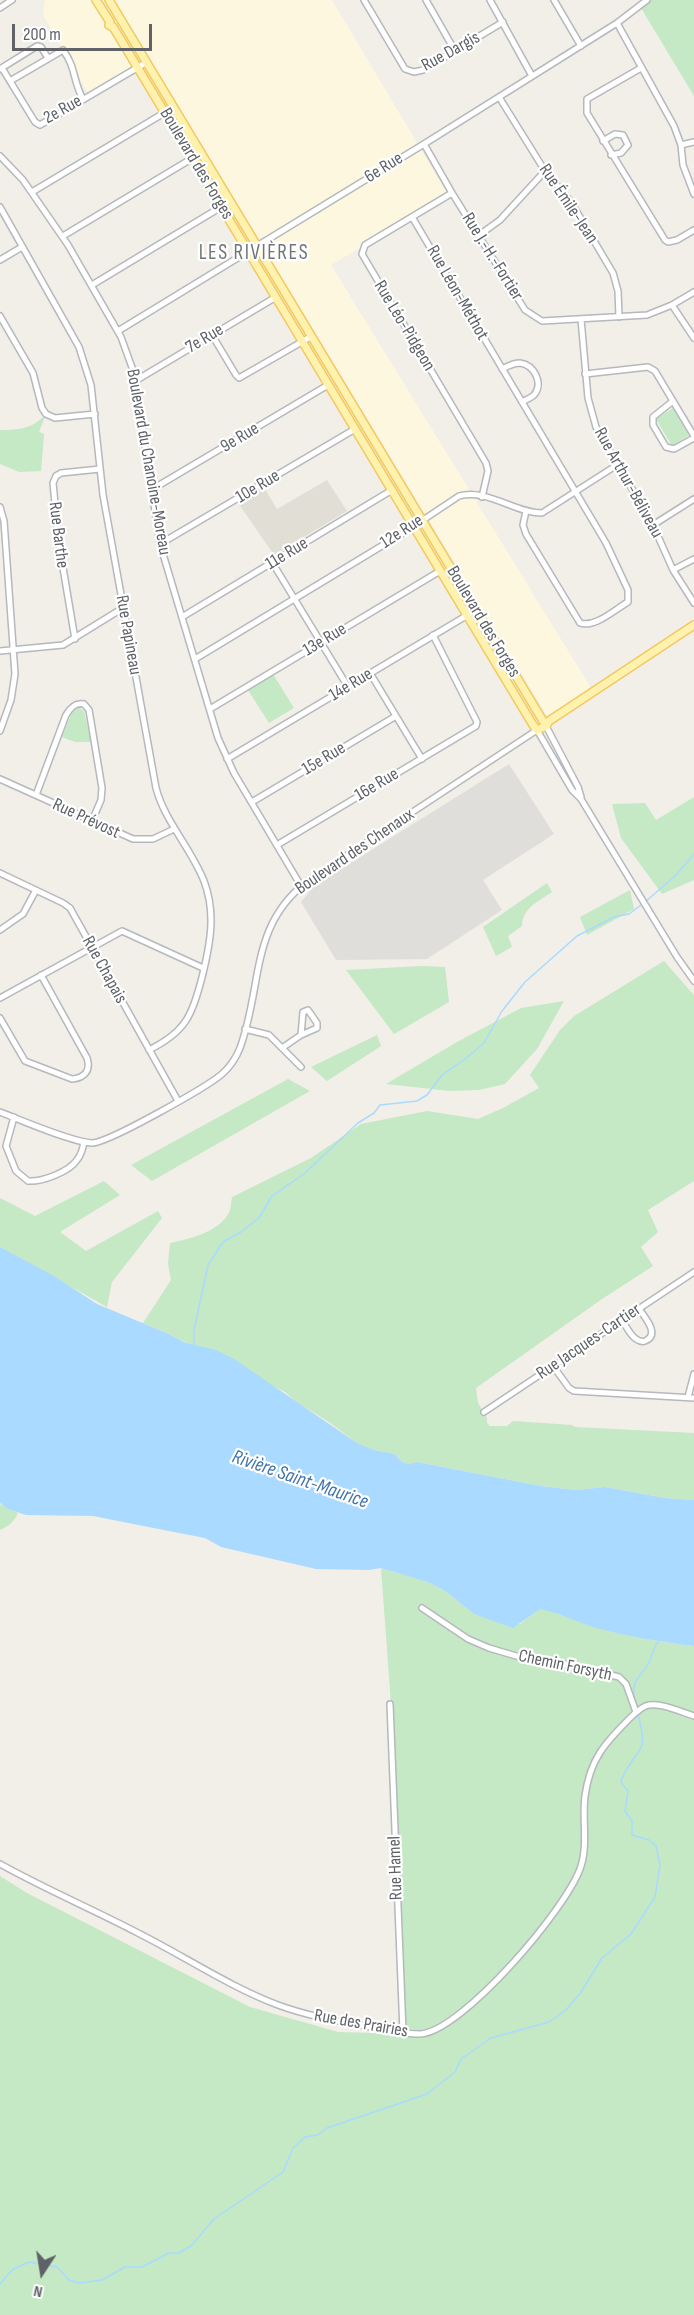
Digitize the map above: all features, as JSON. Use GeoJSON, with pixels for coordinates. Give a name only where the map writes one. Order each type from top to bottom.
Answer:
{"type":"FeatureCollection","features":[{"type":"Feature","properties":{"kind":"main road","name":"Boulevard des Forges"},"geometry":{"type":"LineString","coordinates":[[96,0],[537,730]]}},
{"type":"Feature","properties":{"kind":"main road","name":"Boulevard des Forges"},"geometry":{"type":"LineString","coordinates":[[110,0],[546,726]]}},
{"type":"Feature","properties":{"kind":"main road","name":"Boulevard des Chenaux"},"geometry":{"type":"LineString","coordinates":[[537,730],[694,625]]}},
{"type":"Feature","properties":{"kind":"street"},"geometry":{"type":"LineString","coordinates":[[0,8],[12,0]]}},
{"type":"Feature","properties":{"kind":"street","name":"Rue Dargis"},"geometry":{"type":"LineString","coordinates":[[364,0],[405,69],[414,72],[423,70],[503,22]]}},
{"type":"Feature","properties":{"kind":"street"},"geometry":{"type":"LineString","coordinates":[[426,0],[455,51]]}},
{"type":"Feature","properties":{"kind":"street"},"geometry":{"type":"LineString","coordinates":[[490,0],[532,76]]}},
{"type":"Feature","properties":{"kind":"street"},"geometry":{"type":"LineString","coordinates":[[554,0],[580,46]]}},
{"type":"Feature","properties":{"kind":"street","name":"6e Rue"},"geometry":{"type":"LineString","coordinates":[[118,331],[424,144],[617,23],[647,0]]}},
{"type":"Feature","properties":{"kind":"street"},"geometry":{"type":"LineString","coordinates":[[617,23],[674,126],[681,145],[683,165],[694,194]]}},
{"type":"Feature","properties":{"kind":"street"},"geometry":{"type":"LineString","coordinates":[[1,69],[37,46],[42,48],[48,58]]}},
{"type":"Feature","properties":{"kind":"street"},"geometry":{"type":"LineString","coordinates":[[10,81],[64,51],[74,69],[78,90],[83,99]]}},
{"type":"Feature","properties":{"kind":"street","name":"2e Rue"},"geometry":{"type":"LineString","coordinates":[[1,69],[37,124],[41,124],[147,62]]}},
{"type":"Feature","properties":{"kind":"street"},"geometry":{"type":"LineString","coordinates":[[641,68],[587,99],[587,113],[665,240],[668,242],[677,240],[694,230]]}},
{"type":"Feature","properties":{"kind":"street","name":"Rue Émile-Jean"},"geometry":{"type":"LineString","coordinates":[[499,97],[545,171],[570,202],[613,273],[618,291],[619,317]]}},
{"type":"Feature","properties":{"kind":"street"},"geometry":{"type":"LineString","coordinates":[[32,192],[164,112]]}},
{"type":"Feature","properties":{"kind":"street"},"geometry":{"type":"LineString","coordinates":[[603,141],[615,134],[623,135],[628,144],[621,153],[612,155]]}},
{"type":"Feature","properties":{"kind":"street"},"geometry":{"type":"LineString","coordinates":[[681,145],[694,142]]}},
{"type":"Feature","properties":{"kind":"street","name":"Rue J.-H.-Fortier"},"geometry":{"type":"LineString","coordinates":[[424,144],[525,310],[542,321],[647,315],[694,292]]}},
{"type":"Feature","properties":{"kind":"street"},"geometry":{"type":"LineString","coordinates":[[63,236],[201,153]]}},
{"type":"Feature","properties":{"kind":"street","name":"Boulevard du Chanoine-Moreau"},"geometry":{"type":"LineString","coordinates":[[0,156],[12,166],[63,236],[118,331],[130,359],[160,544],[210,710],[227,759],[302,886]]}},
{"type":"Feature","properties":{"kind":"street"},"geometry":{"type":"LineString","coordinates":[[478,236],[501,220],[545,171]]}},
{"type":"Feature","properties":{"kind":"street","name":"Rue Léo-Pidgeon"},"geometry":{"type":"LineString","coordinates":[[452,192],[365,245],[363,258],[486,463],[488,471],[482,497]]}},
{"type":"Feature","properties":{"kind":"street","name":"Rue Papineau"},"geometry":{"type":"LineString","coordinates":[[0,207],[83,356],[92,386],[100,469],[156,788],[164,810],[202,877],[210,900],[211,926],[196,1000],[188,1018],[176,1033],[149,1050]]}},
{"type":"Feature","properties":{"kind":"street"},"geometry":{"type":"LineString","coordinates":[[92,285],[222,207]]}},
{"type":"Feature","properties":{"kind":"street","name":"Rue Léon-Méthot"},"geometry":{"type":"LineString","coordinates":[[412,217],[606,543],[628,602],[593,623],[586,625],[580,623],[526,534],[523,525],[526,511]]}},
{"type":"Feature","properties":{"kind":"street"},"geometry":{"type":"LineString","coordinates":[[0,260],[22,247]]}},
{"type":"Feature","properties":{"kind":"street","name":"7e Rue"},"geometry":{"type":"LineString","coordinates":[[135,381],[276,297]]}},
{"type":"Feature","properties":{"kind":"street"},"geometry":{"type":"LineString","coordinates":[[672,304],[694,338]]}},
{"type":"Feature","properties":{"kind":"street"},"geometry":{"type":"LineString","coordinates":[[0,316],[33,373],[42,408],[46,414],[58,418],[95,414]]}},
{"type":"Feature","properties":{"kind":"street","name":"Rue Arthur-Béliveau"},"geometry":{"type":"LineString","coordinates":[[580,319],[588,398],[596,427],[653,525],[673,570],[694,603]]}},
{"type":"Feature","properties":{"kind":"street"},"geometry":{"type":"LineString","coordinates":[[212,335],[239,378],[312,336]]}},
{"type":"Feature","properties":{"kind":"street"},"geometry":{"type":"LineString","coordinates":[[502,369],[512,364],[522,363],[534,370],[538,377],[537,388],[533,395],[522,402]]}},
{"type":"Feature","properties":{"kind":"street"},"geometry":{"type":"LineString","coordinates":[[585,374],[648,367],[655,371],[673,401],[694,437],[675,448],[666,447],[653,425],[653,417],[673,401]]}},
{"type":"Feature","properties":{"kind":"street","name":"9e Rue"},"geometry":{"type":"LineString","coordinates":[[152,490],[328,385]]}},
{"type":"Feature","properties":{"kind":"street","name":"10e Rue"},"geometry":{"type":"LineString","coordinates":[[160,544],[355,429]]}},
{"type":"Feature","properties":{"kind":"street"},"geometry":{"type":"LineString","coordinates":[[370,454],[379,448]]}},
{"type":"Feature","properties":{"kind":"street","name":"12e Rue"},"geometry":{"type":"LineString","coordinates":[[195,659],[462,495],[482,497],[526,511],[542,513],[617,465]]}},
{"type":"Feature","properties":{"kind":"street","name":"Rue Barthe"},"geometry":{"type":"LineString","coordinates":[[75,639],[58,544],[53,483],[56,476],[64,473],[100,469]]}},
{"type":"Feature","properties":{"kind":"street","name":"11e Rue"},"geometry":{"type":"LineString","coordinates":[[182,617],[392,490]]}},
{"type":"Feature","properties":{"kind":"street"},"geometry":{"type":"LineString","coordinates":[[653,525],[694,499]]}},
{"type":"Feature","properties":{"kind":"street"},"geometry":{"type":"LineString","coordinates":[[0,507],[4,521],[15,682],[0,731]]}},
{"type":"Feature","properties":{"kind":"street"},"geometry":{"type":"LineString","coordinates":[[673,570],[694,559]]}},
{"type":"Feature","properties":{"kind":"street"},"geometry":{"type":"LineString","coordinates":[[272,562],[348,687]]}},
{"type":"Feature","properties":{"kind":"street","name":"13e Rue"},"geometry":{"type":"LineString","coordinates":[[210,710],[440,571]]}},
{"type":"Feature","properties":{"kind":"street"},"geometry":{"type":"LineString","coordinates":[[0,651],[56,646],[75,639],[123,608]]}},
{"type":"Feature","properties":{"kind":"street","name":"14e Rue"},"geometry":{"type":"LineString","coordinates":[[227,759],[476,610]]}},
{"type":"Feature","properties":{"kind":"street","name":"16e Rue"},"geometry":{"type":"LineString","coordinates":[[278,845],[477,724],[433,635]]}},
{"type":"Feature","properties":{"kind":"street"},"geometry":{"type":"LineString","coordinates":[[370,673],[422,759]]}},
{"type":"Feature","properties":{"kind":"street"},"geometry":{"type":"LineString","coordinates":[[36,795],[66,715],[72,707],[79,703],[84,704],[89,710],[102,788],[101,800],[92,821]]}},
{"type":"Feature","properties":{"kind":"street","name":"15e Rue"},"geometry":{"type":"LineString","coordinates":[[252,802],[396,716]]}},
{"type":"Feature","properties":{"kind":"street","name":"Boulevard des Forges"},"geometry":{"type":"LineString","coordinates":[[546,726],[578,787],[581,799]]}},
{"type":"Feature","properties":{"kind":"street","name":"Boulevard des Forges"},"geometry":{"type":"LineString","coordinates":[[537,730],[572,790],[581,799],[694,981]]}},
{"type":"Feature","properties":{"kind":"street","name":"Boulevard des Chenaux"},"geometry":{"type":"LineString","coordinates":[[84,1142],[107,1140],[209,1083],[226,1069],[238,1051],[245,1029],[267,932],[279,908],[302,886],[537,730]]}},
{"type":"Feature","properties":{"kind":"street","name":"Rue Prévost"},"geometry":{"type":"LineString","coordinates":[[0,779],[122,836],[141,841],[159,837],[174,829]]}},
{"type":"Feature","properties":{"kind":"street","name":"Rue Chapais"},"geometry":{"type":"LineString","coordinates":[[0,873],[68,906],[178,1101]]}},
{"type":"Feature","properties":{"kind":"street"},"geometry":{"type":"LineString","coordinates":[[0,930],[23,914],[36,890]]}},
{"type":"Feature","properties":{"kind":"street"},"geometry":{"type":"LineString","coordinates":[[0,998],[118,932],[125,931],[203,968]]}},
{"type":"Feature","properties":{"kind":"street"},"geometry":{"type":"LineString","coordinates":[[0,1018],[25,1061],[70,1078],[77,1079],[84,1076],[89,1067],[88,1060],[41,975]]}},
{"type":"Feature","properties":{"kind":"street"},"geometry":{"type":"LineString","coordinates":[[282,1048],[317,1026],[308,1010],[303,1012],[301,1035]]}},
{"type":"Feature","properties":{"kind":"street"},"geometry":{"type":"LineString","coordinates":[[245,1029],[267,1034],[302,1067]]}},
{"type":"Feature","properties":{"kind":"street"},"geometry":{"type":"LineString","coordinates":[[0,1112],[14,1117],[84,1142],[78,1160],[47,1179],[28,1181],[22,1178],[15,1169],[6,1146],[14,1117]]}},
{"type":"Feature","properties":{"kind":"street","name":"Rue Jacques-Cartier"},"geometry":{"type":"LineString","coordinates":[[484,1412],[694,1272]]}},
{"type":"Feature","properties":{"kind":"street"},"geometry":{"type":"LineString","coordinates":[[622,1320],[637,1340],[648,1340],[652,1330],[639,1309]]}},
{"type":"Feature","properties":{"kind":"street"},"geometry":{"type":"LineString","coordinates":[[553,1365],[569,1388],[574,1391],[691,1398],[694,1374]]}},
{"type":"Feature","properties":{"kind":"street","name":"Chemin Forsyth"},"geometry":{"type":"LineString","coordinates":[[422,1608],[468,1639],[489,1648],[523,1658],[570,1665],[619,1677],[626,1684],[636,1712]]}},
{"type":"Feature","properties":{"kind":"street","name":"Rue Hamel"},"geometry":{"type":"LineString","coordinates":[[390,1704],[403,2032]]}},
{"type":"Feature","properties":{"kind":"street"},"geometry":{"type":"LineString","coordinates":[[636,1712],[648,1705],[694,1716]]}},
{"type":"Feature","properties":{"kind":"street","name":"Rue des Prairies"},"geometry":{"type":"LineString","coordinates":[[0,1864],[60,1896],[138,1932],[240,1988],[276,2005],[326,2019],[422,2034],[474,2002],[533,1940],[573,1888],[583,1861],[584,1798],[597,1757],[606,1741],[636,1712]]}},
{"type":"Feature","properties":{"kind":"shaded area"},"geometry":{"type":"Polygon","coordinates":[[[45,0],[93,0],[132,67],[88,93],[43,15],[45,0]]]}},
{"type":"Feature","properties":{"kind":"shaded area"},"geometry":{"type":"Polygon","coordinates":[[[114,0],[332,0],[448,195],[331,265],[591,688],[548,717],[114,0]]]}},
{"type":"Feature","properties":{"kind":"shaded area"},"geometry":{"type":"Polygon","coordinates":[[[327,480],[347,511],[274,555],[236,500],[262,484],[277,509],[327,480]]]}},
{"type":"Feature","properties":{"kind":"shaded area"},"geometry":{"type":"Polygon","coordinates":[[[509,764],[554,834],[483,880],[502,910],[427,959],[336,960],[301,902],[314,886],[509,764]]]}},
{"type":"Feature","properties":{"kind":"green space"},"geometry":{"type":"Polygon","coordinates":[[[649,0],[694,0],[694,96],[641,8],[649,0]]]}},
{"type":"Feature","properties":{"kind":"green space"},"geometry":{"type":"Polygon","coordinates":[[[673,408],[689,435],[672,446],[656,419],[673,408]]]}},
{"type":"Feature","properties":{"kind":"green space"},"geometry":{"type":"Polygon","coordinates":[[[44,416],[39,432],[44,434],[41,471],[19,472],[0,464],[0,430],[24,428],[44,416]]]}},
{"type":"Feature","properties":{"kind":"green space"},"geometry":{"type":"Polygon","coordinates":[[[273,674],[294,708],[269,723],[248,690],[273,674]]]}},
{"type":"Feature","properties":{"kind":"green space"},"geometry":{"type":"Polygon","coordinates":[[[79,708],[84,711],[91,742],[75,742],[62,737],[73,710],[79,708]]]}},
{"type":"Feature","properties":{"kind":"green space"},"geometry":{"type":"Polygon","coordinates":[[[694,797],[694,880],[662,894],[621,838],[612,804],[645,803],[656,820],[694,797]]]}},
{"type":"Feature","properties":{"kind":"green space"},"geometry":{"type":"Polygon","coordinates":[[[547,883],[552,892],[528,910],[522,926],[508,936],[512,947],[496,956],[483,927],[547,883]]]}},
{"type":"Feature","properties":{"kind":"green space"},"geometry":{"type":"Polygon","coordinates":[[[630,890],[634,909],[587,935],[580,917],[630,890]]]}},
{"type":"Feature","properties":{"kind":"green space"},"geometry":{"type":"Polygon","coordinates":[[[664,961],[694,995],[694,1181],[648,1210],[658,1232],[641,1247],[653,1266],[476,1388],[478,1403],[490,1426],[507,1426],[513,1421],[575,1427],[694,1433],[694,1500],[665,1498],[605,1487],[576,1490],[541,1486],[417,1462],[404,1463],[395,1454],[374,1450],[357,1443],[285,1392],[143,1323],[171,1280],[168,1264],[170,1243],[193,1237],[216,1227],[228,1214],[232,1197],[311,1158],[361,1124],[427,1111],[478,1119],[503,1108],[539,1088],[530,1075],[560,1030],[574,1016],[664,961]]]}},
{"type":"Feature","properties":{"kind":"green space"},"geometry":{"type":"Polygon","coordinates":[[[445,967],[449,1002],[394,1034],[346,970],[445,967]]]}},
{"type":"Feature","properties":{"kind":"green space"},"geometry":{"type":"Polygon","coordinates":[[[564,1001],[537,1049],[505,1084],[479,1090],[450,1091],[386,1084],[521,1008],[564,1001]]]}},
{"type":"Feature","properties":{"kind":"green space"},"geometry":{"type":"Polygon","coordinates":[[[377,1035],[381,1046],[327,1081],[311,1067],[377,1035]]]}},
{"type":"Feature","properties":{"kind":"green space"},"geometry":{"type":"Polygon","coordinates":[[[288,1079],[310,1091],[152,1181],[131,1165],[288,1079]]]}},
{"type":"Feature","properties":{"kind":"green space"},"geometry":{"type":"Polygon","coordinates":[[[104,1181],[120,1195],[60,1232],[86,1251],[158,1211],[162,1218],[112,1282],[107,1307],[0,1247],[0,1198],[35,1216],[104,1181]]]}},
{"type":"Feature","properties":{"kind":"green space"},"geometry":{"type":"Polygon","coordinates":[[[0,1504],[18,1513],[10,1524],[0,1530],[0,1504]]]}},
{"type":"Feature","properties":{"kind":"green space"},"geometry":{"type":"Polygon","coordinates":[[[381,1568],[430,1583],[445,1591],[474,1614],[520,1624],[540,1608],[618,1633],[694,1646],[694,2315],[0,2315],[0,1876],[27,1893],[250,2007],[338,2032],[404,2034],[395,1758],[381,1568]]]}},
{"type":"Feature","properties":{"kind":"water","name":"Rivière Saint-Maurice"},"geometry":{"type":"Polygon","coordinates":[[[0,1247],[54,1276],[97,1304],[186,1343],[216,1350],[234,1359],[357,1443],[374,1450],[395,1454],[404,1463],[417,1462],[541,1486],[576,1490],[605,1487],[665,1498],[694,1500],[694,1646],[605,1630],[540,1609],[513,1628],[474,1614],[445,1591],[430,1583],[381,1568],[369,1570],[316,1569],[221,1547],[205,1538],[93,1516],[26,1515],[8,1509],[0,1503],[0,1247]]]}},
{"type":"Feature","properties":{"kind":"waterway"},"geometry":{"type":"LineString","coordinates":[[645,902],[675,876],[694,854]]}},
{"type":"Feature","properties":{"kind":"waterway"},"geometry":{"type":"LineString","coordinates":[[194,1346],[194,1330],[208,1265],[223,1242],[259,1218],[272,1196],[305,1173],[358,1123],[374,1113],[380,1105],[417,1101],[427,1095],[442,1075],[484,1043],[502,1011],[525,982],[577,936],[614,917],[629,914],[641,905]]}},
{"type":"Feature","properties":{"kind":"waterway"},"geometry":{"type":"LineString","coordinates":[[635,1701],[635,1682],[647,1666],[658,1642]]}},
{"type":"Feature","properties":{"kind":"waterway"},"geometry":{"type":"LineString","coordinates":[[0,2284],[13,2269],[29,2262],[57,2267],[69,2280],[79,2283],[102,2280],[125,2267],[142,2267],[169,2253],[179,2253],[191,2246],[214,2219],[283,2172],[293,2148],[305,2137],[318,2135],[327,2128],[427,2094],[455,2072],[461,2059],[491,2038],[549,2022],[566,2010],[581,1992],[602,1958],[631,1934],[655,1897],[660,1865],[656,1846],[649,1840],[632,1835],[632,1821],[625,1811],[628,1791],[621,1782],[642,1744],[638,1715]]}},
{"type":"Feature","properties":{"kind":"district","name":"LES RIVIÈRES"},"geometry":{"type":"Point","coordinates":[254,254]}}]}
